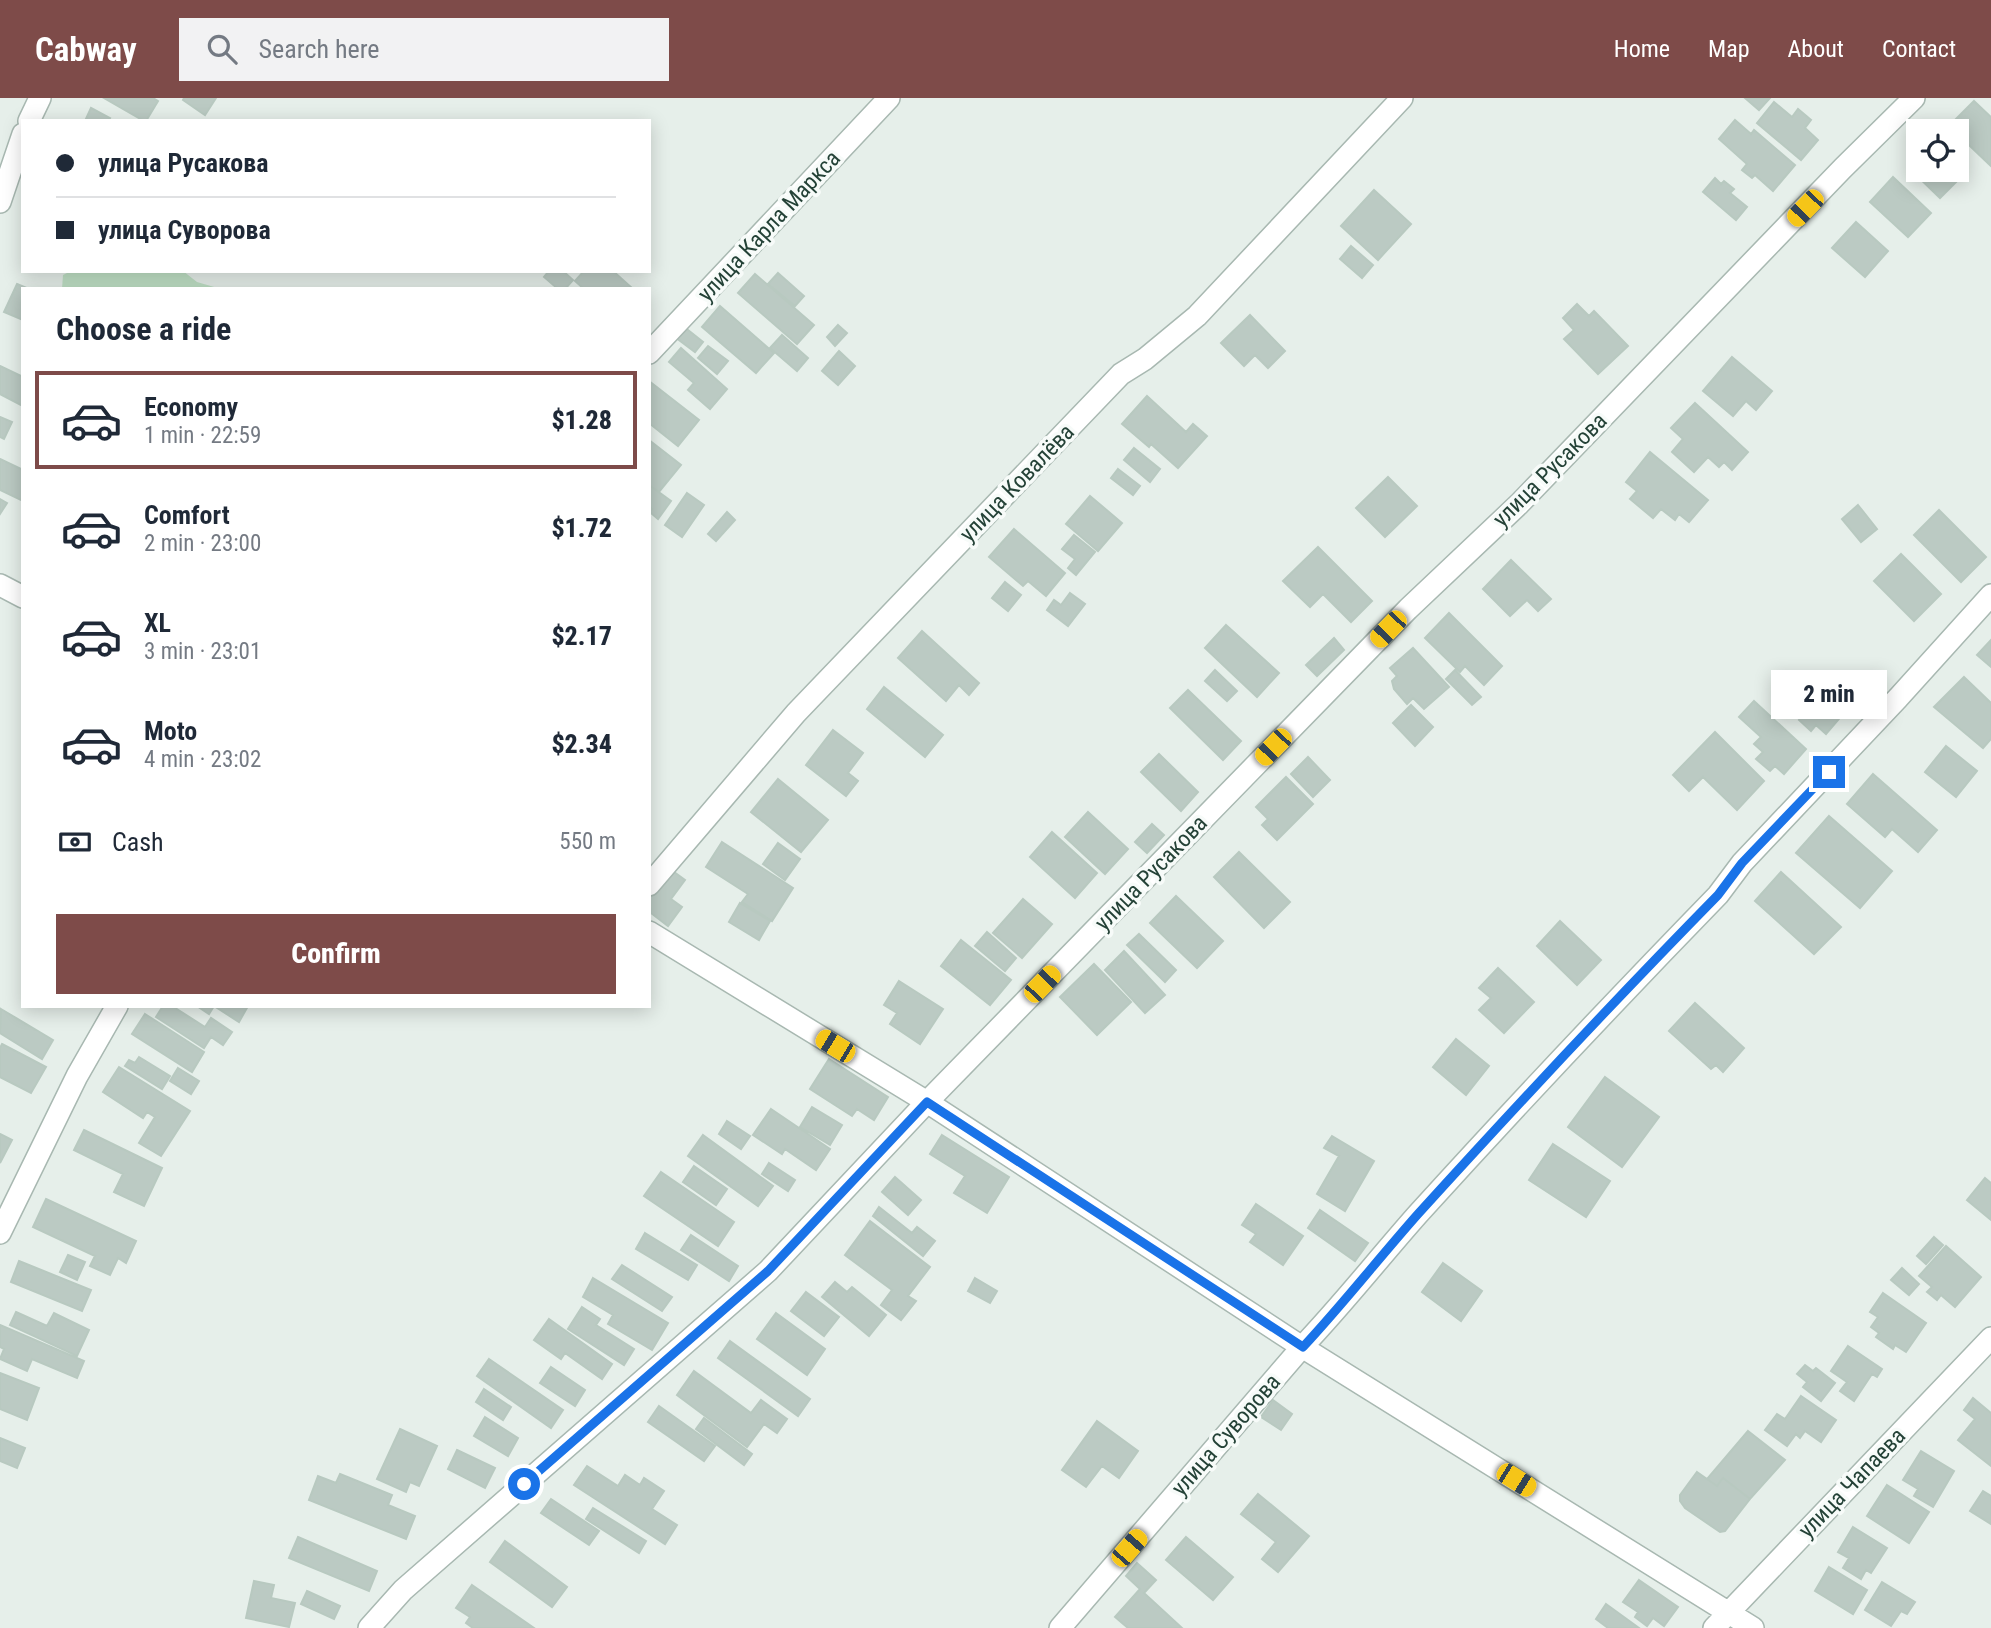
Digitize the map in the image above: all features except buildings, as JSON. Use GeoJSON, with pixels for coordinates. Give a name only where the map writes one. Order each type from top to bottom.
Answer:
{"type":"FeatureCollection","features":[{"type":"Feature","properties":{"kind":"street"},"geometry":{"type":"LineString","coordinates":[[30,119],[40,98]]}},
{"type":"Feature","properties":{"kind":"street","name":"улица Карла Маркса"},"geometry":{"type":"LineString","coordinates":[[651,351],[889,98]]}},
{"type":"Feature","properties":{"kind":"street","name":"улица Ковалёва"},"geometry":{"type":"LineString","coordinates":[[651,883],[796,713],[1122,374],[1145,359],[1197,316],[1402,98]]}},
{"type":"Feature","properties":{"kind":"street","name":"улица Русакова"},"geometry":{"type":"LineString","coordinates":[[369,1628],[403,1590],[768,1271],[927,1102],[1408,609],[1519,504],[1833,178],[1914,98]]}},
{"type":"Feature","properties":{"kind":"street"},"geometry":{"type":"LineString","coordinates":[[0,201],[21,140]]}},
{"type":"Feature","properties":{"kind":"street"},"geometry":{"type":"LineString","coordinates":[[0,585],[21,596]]}},
{"type":"Feature","properties":{"kind":"street","name":"улица Суворова"},"geometry":{"type":"LineString","coordinates":[[1060,1628],[1398,1237],[1548,1071],[1718,895],[1742,863],[1991,595]]}},
{"type":"Feature","properties":{"kind":"street"},"geometry":{"type":"LineString","coordinates":[[651,933],[927,1102],[1721,1620],[1753,1628]]}},
{"type":"Feature","properties":{"kind":"street"},"geometry":{"type":"LineString","coordinates":[[0,1233],[77,1076],[116,1008]]}},
{"type":"Feature","properties":{"kind":"street","name":"улица Чапаева"},"geometry":{"type":"LineString","coordinates":[[1721,1620],[1991,1338]]}},
{"type":"Feature","properties":{"kind":"green space"},"geometry":{"type":"Polygon","coordinates":[[[186,273],[197,282],[214,287],[62,287],[63,275],[186,273]]]}},
{"type":"Feature","properties":{"kind":"route"},"geometry":{"type":"LineString","coordinates":[[524,1484],[768,1271],[927,1102],[1303,1347],[1548,1071],[1718,895],[1742,863],[1829,772]]}}]}
